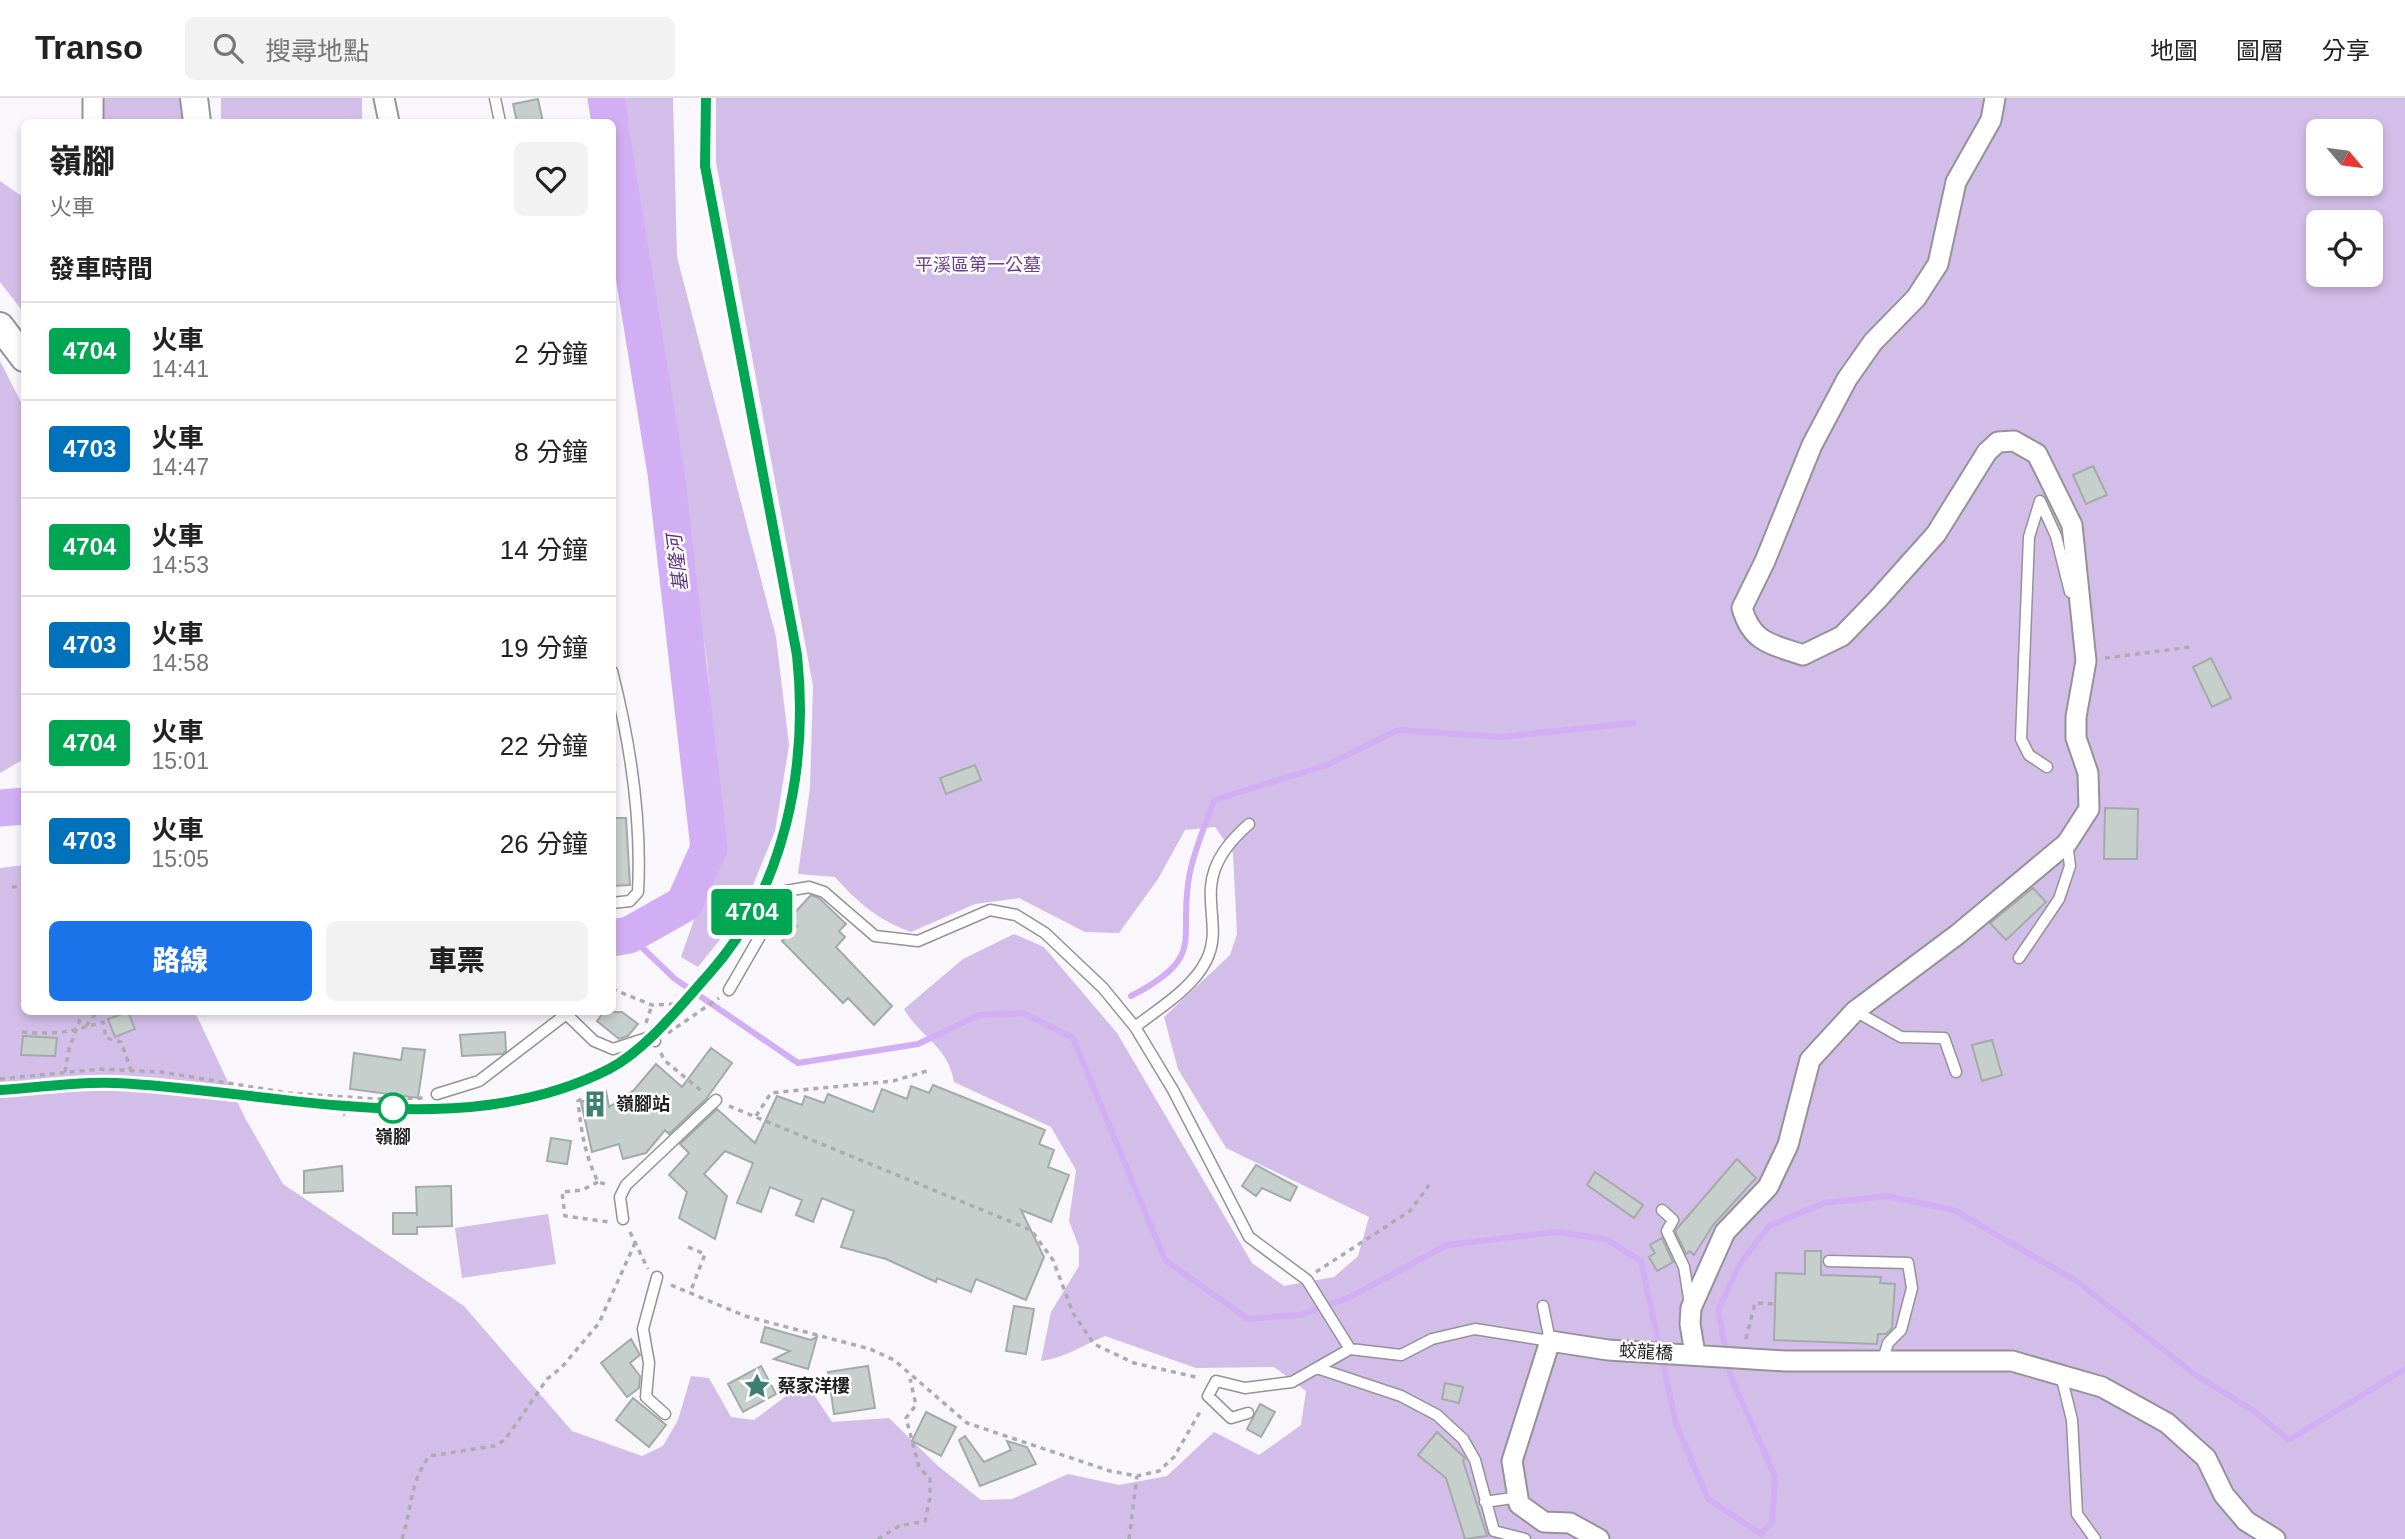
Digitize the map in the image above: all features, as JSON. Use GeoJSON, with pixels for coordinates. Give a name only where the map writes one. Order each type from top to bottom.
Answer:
{"type":"FeatureCollection","features":[{"type":"Feature","properties":{"kind":"main road"},"geometry":{"type":"LineString","coordinates":[[0,326],[21,354]]}},
{"type":"Feature","properties":{"kind":"street"},"geometry":{"type":"LineString","coordinates":[[93,98],[93,119]]}},
{"type":"Feature","properties":{"kind":"street"},"geometry":{"type":"LineString","coordinates":[[384,98],[388,119]]}},
{"type":"Feature","properties":{"kind":"street"},"geometry":{"type":"LineString","coordinates":[[1695,1354],[1691,1308],[1724,1232],[1768,1187],[1788,1145],[1810,1060],[1855,1011],[1958,934],[2067,842],[2089,809],[2088,773],[2077,738],[2076,717],[2086,661],[2072,525],[2037,454],[2014,441],[1998,442],[1987,453],[1936,534],[1842,636],[1802,655],[1764,642],[1747,627],[1742,608],[1765,561],[1812,445],[1847,379],[1873,342],[1916,298],[1938,264],[1956,182],[1991,120],[1994,98]]}},
{"type":"Feature","properties":{"kind":"street"},"geometry":{"type":"LineString","coordinates":[[1550,1341],[1512,1461],[1519,1504],[1544,1522],[1570,1523],[1599,1539]]}},
{"type":"Feature","properties":{"kind":"street","name":"蛟龍橋"},"geometry":{"type":"LineString","coordinates":[[1550,1341],[1608,1350],[1743,1358],[1882,1363],[2012,1361],[2102,1387],[2167,1423],[2206,1458],[2224,1495],[2246,1521],[2275,1539]]}},
{"type":"Feature","properties":{"kind":"lane"},"geometry":{"type":"LineString","coordinates":[[495,98],[499,119]]}},
{"type":"Feature","properties":{"kind":"lane"},"geometry":{"type":"LineString","coordinates":[[2047,767],[2029,754],[2021,739],[2029,537],[2040,501],[2056,536],[2075,616],[2082,624]]}},
{"type":"Feature","properties":{"kind":"lane"},"geometry":{"type":"LineString","coordinates":[[616,692],[632,777],[640,854],[638,892],[630,901],[616,903]]}},
{"type":"Feature","properties":{"kind":"lane"},"geometry":{"type":"LineString","coordinates":[[1135,1027],[1180,993],[1206,962],[1215,933],[1211,886],[1227,844],[1249,824]]}},
{"type":"Feature","properties":{"kind":"lane"},"geometry":{"type":"LineString","coordinates":[[2019,958],[2059,899],[2070,866],[2067,842]]}},
{"type":"Feature","properties":{"kind":"lane"},"geometry":{"type":"LineString","coordinates":[[729,990],[786,891],[809,887],[824,892],[875,936],[918,941],[990,910],[1016,915],[1045,933],[1102,988],[1135,1027],[1173,1090],[1249,1237],[1307,1280],[1350,1349]]}},
{"type":"Feature","properties":{"kind":"lane"},"geometry":{"type":"LineString","coordinates":[[1855,1011],[1901,1037],[1944,1038],[1956,1072]]}},
{"type":"Feature","properties":{"kind":"lane"},"geometry":{"type":"LineString","coordinates":[[437,1094],[479,1081],[562,1015]]}},
{"type":"Feature","properties":{"kind":"lane"},"geometry":{"type":"LineString","coordinates":[[567,1015],[593,1041],[613,1049],[641,1038],[658,1039]]}},
{"type":"Feature","properties":{"kind":"lane"},"geometry":{"type":"LineString","coordinates":[[623,1219],[620,1197],[626,1185],[716,1100]]}},
{"type":"Feature","properties":{"kind":"lane"},"geometry":{"type":"LineString","coordinates":[[1661,1210],[1673,1220],[1667,1231],[1684,1267],[1691,1308]]}},
{"type":"Feature","properties":{"kind":"lane"},"geometry":{"type":"LineString","coordinates":[[1829,1261],[1908,1263],[1912,1288],[1900,1330],[1888,1343],[1882,1363]]}},
{"type":"Feature","properties":{"kind":"lane"},"geometry":{"type":"LineString","coordinates":[[657,1277],[643,1329],[649,1363],[646,1397],[665,1414]]}},
{"type":"Feature","properties":{"kind":"lane"},"geometry":{"type":"LineString","coordinates":[[1248,1413],[1231,1418],[1208,1395],[1216,1381],[1245,1388],[1292,1382],[1350,1349],[1401,1354],[1432,1339],[1475,1329],[1550,1341],[1542,1306]]}},
{"type":"Feature","properties":{"kind":"lane"},"geometry":{"type":"LineString","coordinates":[[1317,1368],[1401,1396],[1437,1415],[1464,1439],[1475,1460],[1494,1531],[1525,1539]]}},
{"type":"Feature","properties":{"kind":"lane"},"geometry":{"type":"LineString","coordinates":[[2060,1375],[2073,1432],[2077,1514],[2095,1539]]}},
{"type":"Feature","properties":{"kind":"lane"},"geometry":{"type":"LineString","coordinates":[[1485,1502],[1518,1497]]}},
{"type":"Feature","properties":{"kind":"path"},"geometry":{"type":"LineString","coordinates":[[2086,661],[2191,647]]}},
{"type":"Feature","properties":{"kind":"path"},"geometry":{"type":"LineString","coordinates":[[12,887],[21,886]]}},
{"type":"Feature","properties":{"kind":"path"},"geometry":{"type":"LineString","coordinates":[[729,990],[689,1021],[658,1039],[664,1060],[697,1089],[716,1100],[1031,1230],[1053,1260],[1073,1313],[1094,1344],[1133,1363],[1216,1381]]}},
{"type":"Feature","properties":{"kind":"path"},"geometry":{"type":"LineString","coordinates":[[616,991],[652,1005],[678,1004]]}},
{"type":"Feature","properties":{"kind":"path"},"geometry":{"type":"LineString","coordinates":[[65,1072],[74,1032],[82,1015]]}},
{"type":"Feature","properties":{"kind":"path"},"geometry":{"type":"LineString","coordinates":[[85,1027],[95,1015]]}},
{"type":"Feature","properties":{"kind":"path"},"geometry":{"type":"LineString","coordinates":[[22,1032],[74,1032],[103,1022],[106,1038],[121,1042],[131,1070]]}},
{"type":"Feature","properties":{"kind":"path"},"geometry":{"type":"LineString","coordinates":[[0,1079],[65,1072],[131,1070],[226,1081],[288,1093],[417,1101],[437,1094]]}},
{"type":"Feature","properties":{"kind":"path"},"geometry":{"type":"LineString","coordinates":[[756,1116],[771,1093],[893,1081],[927,1071]]}},
{"type":"Feature","properties":{"kind":"path"},"geometry":{"type":"LineString","coordinates":[[590,1094],[578,1101],[582,1141],[598,1182]]}},
{"type":"Feature","properties":{"kind":"path"},"geometry":{"type":"LineString","coordinates":[[626,1185],[598,1182],[582,1190],[562,1192],[565,1216],[607,1222],[623,1219],[649,1273],[745,1316],[870,1349],[894,1360],[909,1377],[967,1423],[1111,1471],[1137,1476],[1159,1471],[1174,1457],[1208,1395]]}},
{"type":"Feature","properties":{"kind":"path"},"geometry":{"type":"LineString","coordinates":[[1307,1280],[1333,1259],[1410,1211],[1429,1185]]}},
{"type":"Feature","properties":{"kind":"path"},"geometry":{"type":"LineString","coordinates":[[402,1539],[409,1518],[410,1493],[429,1456],[494,1446],[505,1440],[547,1378],[562,1367],[599,1323],[635,1243]]}},
{"type":"Feature","properties":{"kind":"path"},"geometry":{"type":"LineString","coordinates":[[688,1247],[705,1255],[690,1293]]}},
{"type":"Feature","properties":{"kind":"path"},"geometry":{"type":"LineString","coordinates":[[1748,1328],[1755,1303],[1775,1304]]}},
{"type":"Feature","properties":{"kind":"path"},"geometry":{"type":"LineString","coordinates":[[878,1539],[899,1526],[925,1521],[930,1499],[930,1479],[919,1467],[906,1419],[916,1405],[909,1377]]}},
{"type":"Feature","properties":{"kind":"path"},"geometry":{"type":"LineString","coordinates":[[1129,1539],[1137,1476]]}},
{"type":"Feature","properties":{"kind":"green space"},"geometry":{"type":"Polygon","coordinates":[[[100,98],[179,98],[183,119],[101,119],[100,98]]]}},
{"type":"Feature","properties":{"kind":"green space"},"geometry":{"type":"Polygon","coordinates":[[[221,98],[362,98],[362,119],[221,119],[221,98]]]}},
{"type":"Feature","properties":{"kind":"green space"},"geometry":{"type":"Polygon","coordinates":[[[619,98],[673,98],[677,257],[776,637],[789,745],[775,831],[742,912],[698,967],[681,957],[721,842],[707,661],[619,98]]]}},
{"type":"Feature","properties":{"kind":"green space","name":"平溪區第一公墓"},"geometry":{"type":"Polygon","coordinates":[[[716,98],[2405,98],[2405,1539],[0,1539],[0,868],[21,865],[21,1015],[196,1015],[245,1118],[283,1184],[464,1306],[572,1431],[642,1456],[663,1446],[678,1420],[691,1376],[709,1378],[731,1417],[754,1420],[794,1390],[807,1384],[832,1422],[889,1418],[938,1466],[981,1500],[1012,1499],[1068,1474],[1119,1485],[1167,1476],[1214,1432],[1259,1455],[1301,1425],[1306,1391],[1274,1367],[1196,1368],[1105,1336],[1066,1354],[1041,1361],[1051,1312],[1079,1266],[1079,1247],[1069,1221],[1076,1170],[1051,1127],[954,1082],[951,1070],[940,1051],[904,1009],[963,959],[1014,934],[1044,947],[1117,1033],[1252,1263],[1284,1286],[1334,1277],[1358,1256],[1369,1217],[1226,1148],[1178,1069],[1164,1017],[1230,955],[1237,934],[1233,853],[1215,827],[1185,830],[1158,879],[1119,933],[1085,932],[1019,898],[975,904],[911,932],[869,910],[835,877],[798,874],[810,788],[813,686],[716,162],[716,98]]]}},
{"type":"Feature","properties":{"kind":"green space"},"geometry":{"type":"Polygon","coordinates":[[[0,181],[21,195],[21,309],[0,282],[0,181]]]}},
{"type":"Feature","properties":{"kind":"green space"},"geometry":{"type":"Polygon","coordinates":[[[0,361],[21,402],[21,761],[0,773],[0,361]]]}},
{"type":"Feature","properties":{"kind":"green space"},"geometry":{"type":"Polygon","coordinates":[[[548,1214],[556,1264],[462,1278],[455,1228],[548,1214]]]}},
{"type":"Feature","properties":{"kind":"building"},"geometry":{"type":"Polygon","coordinates":[[[538,99],[542,119],[516,119],[513,104],[538,99]]]}},
{"type":"Feature","properties":{"kind":"building"},"geometry":{"type":"Polygon","coordinates":[[[2093,466],[2107,495],[2086,504],[2073,475],[2093,466]]]}},
{"type":"Feature","properties":{"kind":"building"},"geometry":{"type":"Polygon","coordinates":[[[2211,658],[2231,698],[2212,707],[2193,667],[2211,658]]]}},
{"type":"Feature","properties":{"kind":"building"},"geometry":{"type":"Polygon","coordinates":[[[975,765],[981,780],[946,794],[940,778],[975,765]]]}},
{"type":"Feature","properties":{"kind":"building"},"geometry":{"type":"Polygon","coordinates":[[[2105,808],[2138,809],[2137,859],[2104,859],[2105,808]]]}},
{"type":"Feature","properties":{"kind":"building"},"geometry":{"type":"Polygon","coordinates":[[[616,818],[626,818],[630,885],[616,886],[616,818]]]}},
{"type":"Feature","properties":{"kind":"building"},"geometry":{"type":"Polygon","coordinates":[[[2033,888],[2046,902],[2006,940],[1990,923],[2033,888]]]}},
{"type":"Feature","properties":{"kind":"building"},"geometry":{"type":"Polygon","coordinates":[[[811,895],[819,898],[846,924],[839,931],[845,937],[836,947],[892,1006],[874,1025],[848,998],[843,1003],[782,941],[797,926],[788,920],[811,895]]]}},
{"type":"Feature","properties":{"kind":"building"},"geometry":{"type":"Polygon","coordinates":[[[622,1012],[638,1024],[628,1036],[619,1039],[597,1021],[602,1015],[622,1012]]]}},
{"type":"Feature","properties":{"kind":"building"},"geometry":{"type":"Polygon","coordinates":[[[129,1015],[135,1029],[115,1037],[108,1019],[129,1015]]]}},
{"type":"Feature","properties":{"kind":"building"},"geometry":{"type":"Polygon","coordinates":[[[505,1032],[506,1051],[503,1054],[462,1056],[460,1035],[505,1032]]]}},
{"type":"Feature","properties":{"kind":"building"},"geometry":{"type":"Polygon","coordinates":[[[23,1036],[57,1038],[55,1056],[21,1055],[23,1036]]]}},
{"type":"Feature","properties":{"kind":"building"},"geometry":{"type":"Polygon","coordinates":[[[1992,1040],[2002,1075],[1982,1081],[1972,1045],[1992,1040]]]}},
{"type":"Feature","properties":{"kind":"building"},"geometry":{"type":"Polygon","coordinates":[[[403,1048],[425,1050],[418,1098],[350,1089],[354,1053],[401,1060],[403,1048]]]}},
{"type":"Feature","properties":{"kind":"building"},"geometry":{"type":"Polygon","coordinates":[[[711,1048],[732,1063],[706,1099],[669,1134],[665,1130],[646,1153],[623,1159],[619,1144],[592,1152],[581,1102],[606,1091],[609,1107],[634,1090],[656,1064],[682,1087],[711,1048]]]}},
{"type":"Feature","properties":{"kind":"building"},"geometry":{"type":"Polygon","coordinates":[[[933,1085],[1045,1130],[1039,1144],[1054,1150],[1048,1167],[1069,1175],[1051,1222],[1021,1210],[1044,1257],[1026,1300],[976,1279],[971,1292],[937,1278],[936,1282],[886,1259],[841,1247],[854,1211],[822,1198],[813,1222],[796,1215],[802,1200],[770,1187],[761,1212],[737,1203],[753,1163],[725,1151],[704,1174],[727,1196],[715,1239],[679,1218],[687,1192],[669,1175],[689,1153],[680,1144],[717,1109],[755,1143],[777,1096],[802,1105],[805,1096],[824,1103],[828,1094],[873,1112],[882,1089],[907,1099],[911,1086],[929,1093],[933,1085]]]}},
{"type":"Feature","properties":{"kind":"building"},"geometry":{"type":"Polygon","coordinates":[[[551,1138],[571,1141],[567,1164],[547,1161],[551,1138]]]}},
{"type":"Feature","properties":{"kind":"building"},"geometry":{"type":"Polygon","coordinates":[[[1737,1159],[1756,1178],[1713,1225],[1694,1255],[1690,1251],[1686,1254],[1675,1231],[1737,1159]]]}},
{"type":"Feature","properties":{"kind":"building"},"geometry":{"type":"Polygon","coordinates":[[[1256,1165],[1297,1187],[1290,1201],[1262,1188],[1256,1196],[1242,1186],[1256,1165]]]}},
{"type":"Feature","properties":{"kind":"building"},"geometry":{"type":"Polygon","coordinates":[[[342,1166],[343,1191],[304,1193],[304,1171],[342,1166]]]}},
{"type":"Feature","properties":{"kind":"building"},"geometry":{"type":"Polygon","coordinates":[[[1595,1172],[1643,1205],[1634,1218],[1587,1185],[1595,1172]]]}},
{"type":"Feature","properties":{"kind":"building"},"geometry":{"type":"Polygon","coordinates":[[[451,1186],[452,1226],[417,1227],[417,1234],[393,1234],[393,1213],[417,1213],[416,1187],[451,1186]]]}},
{"type":"Feature","properties":{"kind":"building"},"geometry":{"type":"Polygon","coordinates":[[[1662,1238],[1673,1262],[1657,1271],[1649,1257],[1655,1253],[1650,1245],[1662,1238]]]}},
{"type":"Feature","properties":{"kind":"building"},"geometry":{"type":"Polygon","coordinates":[[[1805,1251],[1821,1251],[1821,1275],[1881,1277],[1880,1283],[1895,1284],[1892,1328],[1886,1334],[1878,1334],[1877,1344],[1774,1340],[1776,1273],[1805,1274],[1805,1251]]]}},
{"type":"Feature","properties":{"kind":"building"},"geometry":{"type":"Polygon","coordinates":[[[1014,1306],[1034,1309],[1026,1354],[1006,1351],[1014,1306]]]}},
{"type":"Feature","properties":{"kind":"building"},"geometry":{"type":"Polygon","coordinates":[[[765,1327],[811,1340],[817,1337],[808,1369],[774,1359],[790,1351],[761,1342],[765,1327]]]}},
{"type":"Feature","properties":{"kind":"building"},"geometry":{"type":"Polygon","coordinates":[[[631,1339],[640,1355],[630,1363],[640,1376],[639,1388],[627,1397],[601,1363],[631,1339]]]}},
{"type":"Feature","properties":{"kind":"building"},"geometry":{"type":"Polygon","coordinates":[[[761,1366],[776,1394],[743,1412],[728,1384],[761,1366]]]}},
{"type":"Feature","properties":{"kind":"building"},"geometry":{"type":"Polygon","coordinates":[[[868,1366],[875,1408],[834,1414],[828,1372],[868,1366]]]}},
{"type":"Feature","properties":{"kind":"building"},"geometry":{"type":"Polygon","coordinates":[[[1445,1383],[1463,1387],[1459,1403],[1442,1399],[1445,1383]]]}},
{"type":"Feature","properties":{"kind":"building"},"geometry":{"type":"Polygon","coordinates":[[[633,1398],[666,1425],[649,1447],[616,1420],[633,1398]]]}},
{"type":"Feature","properties":{"kind":"building"},"geometry":{"type":"Polygon","coordinates":[[[1260,1404],[1275,1412],[1261,1437],[1247,1429],[1260,1404]]]}},
{"type":"Feature","properties":{"kind":"building"},"geometry":{"type":"Polygon","coordinates":[[[926,1412],[956,1427],[941,1456],[912,1441],[926,1412]]]}},
{"type":"Feature","properties":{"kind":"building"},"geometry":{"type":"Polygon","coordinates":[[[1437,1432],[1465,1458],[1463,1461],[1487,1536],[1465,1539],[1446,1478],[1418,1455],[1437,1432]]]}},
{"type":"Feature","properties":{"kind":"building"},"geometry":{"type":"Polygon","coordinates":[[[965,1436],[984,1462],[1011,1450],[1007,1441],[1027,1447],[1036,1464],[980,1486],[959,1440],[965,1436]]]}},
{"type":"Feature","properties":{"kind":"waterway","name":"基隆河"},"geometry":{"type":"LineString","coordinates":[[606,98],[610,119]]}},
{"type":"Feature","properties":{"kind":"waterway","name":"基隆河"},"geometry":{"type":"LineString","coordinates":[[616,164],[666,473],[709,848],[684,904],[629,935],[616,937]]}},
{"type":"Feature","properties":{"kind":"waterway"},"geometry":{"type":"LineString","coordinates":[[1131,996],[1156,982],[1172,969],[1181,957],[1185,944],[1190,872],[1214,800],[1327,765],[1398,730],[1501,737],[1634,723]]}},
{"type":"Feature","properties":{"kind":"waterway","name":"基隆河"},"geometry":{"type":"LineString","coordinates":[[0,808],[21,806]]}},
{"type":"Feature","properties":{"kind":"waterway"},"geometry":{"type":"LineString","coordinates":[[629,935],[675,979],[798,1063],[918,1044],[979,1015],[1023,1013],[1073,1038],[1165,1260],[1248,1319],[1301,1315],[1350,1297],[1447,1245],[1556,1232],[1606,1239],[1641,1261],[1676,1424],[1708,1499],[1761,1534],[1772,1522],[1775,1476],[1731,1377],[1718,1310],[1740,1264],[1769,1226],[1824,1203],[1887,1196],[1954,1210],[2078,1282],[2194,1374],[2254,1411],[2289,1440],[2405,1369]]}},
{"type":"Feature","properties":{"kind":"railway"},"geometry":{"type":"LineString","coordinates":[[0,1090],[115,1083],[366,1108],[429,1110],[490,1105],[551,1092],[609,1069],[622,1061],[662,1026],[735,941],[756,905],[773,866],[786,825],[799,740],[800,697],[797,655],[705,166],[706,98]]}},
{"type":"Feature","properties":{"kind":"train","name":"4704"},"geometry":{"type":"LineString","coordinates":[[0,1090],[113,1082],[369,1106],[488,1107],[551,1093],[611,1068],[659,1029],[723,959],[754,907],[778,851],[787,822],[799,756],[801,689],[797,655],[705,166],[706,98]]}},
{"type":"Feature","properties":{"kind":"place","name":"嶺腳站"},"geometry":{"type":"Point","coordinates":[595,1104]}},
{"type":"Feature","properties":{"kind":"place","name":"嶺腳"},"geometry":{"type":"Point","coordinates":[393,1108]}},
{"type":"Feature","properties":{"kind":"place","name":"蔡家洋樓"},"geometry":{"type":"Point","coordinates":[757,1386]}}]}
